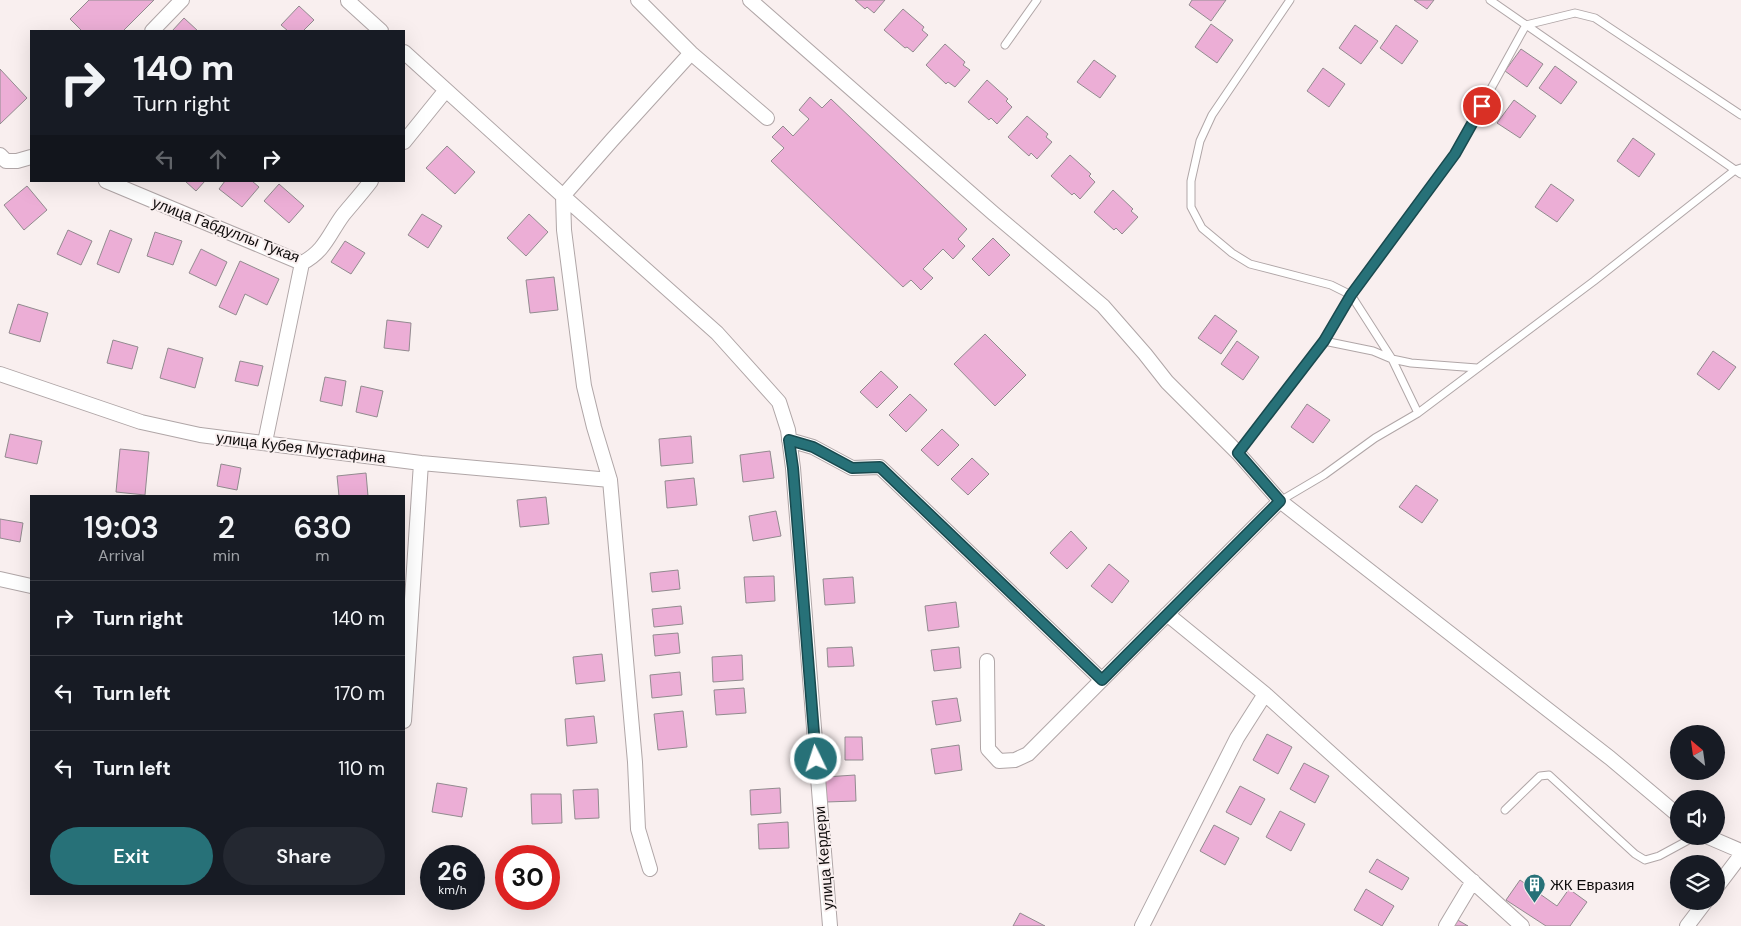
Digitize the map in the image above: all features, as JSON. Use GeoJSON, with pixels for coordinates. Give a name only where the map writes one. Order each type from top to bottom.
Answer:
{"type":"FeatureCollection","features":[{"type":"Feature","properties":{"kind":"street"},"geometry":{"type":"LineString","coordinates":[[153,30],[182,0]]}},
{"type":"Feature","properties":{"kind":"street"},"geometry":{"type":"LineString","coordinates":[[638,0],[691,53],[767,118]]}},
{"type":"Feature","properties":{"kind":"street"},"geometry":{"type":"LineString","coordinates":[[750,0],[986,207],[1104,306],[1167,382],[1238,453],[1280,501],[1602,752],[1670,809]]}},
{"type":"Feature","properties":{"kind":"street"},"geometry":{"type":"LineString","coordinates":[[348,1],[380,30]]}},
{"type":"Feature","properties":{"kind":"street"},"geometry":{"type":"LineString","coordinates":[[405,53],[563,196]]}},
{"type":"Feature","properties":{"kind":"street"},"geometry":{"type":"LineString","coordinates":[[650,869],[638,829],[635,762],[610,480],[584,386],[564,230],[563,196],[691,53]]}},
{"type":"Feature","properties":{"kind":"street"},"geometry":{"type":"LineString","coordinates":[[405,141],[446,90]]}},
{"type":"Feature","properties":{"kind":"street"},"geometry":{"type":"LineString","coordinates":[[0,155],[6,161],[16,162],[30,156]]}},
{"type":"Feature","properties":{"kind":"street","name":"улица Габдуллы Тукая"},"geometry":{"type":"LineString","coordinates":[[108,182],[302,263],[312,258],[323,247],[343,216],[371,182]]}},
{"type":"Feature","properties":{"kind":"street","name":"улица Кердери"},"geometry":{"type":"LineString","coordinates":[[563,196],[718,333],[779,402],[789,440],[793,468],[830,926]]}},
{"type":"Feature","properties":{"kind":"street"},"geometry":{"type":"LineString","coordinates":[[265,442],[302,263]]}},
{"type":"Feature","properties":{"kind":"street","name":"улица Кубея Мустафина"},"geometry":{"type":"LineString","coordinates":[[0,374],[141,422],[200,434],[421,463],[610,480]]}},
{"type":"Feature","properties":{"kind":"street"},"geometry":{"type":"LineString","coordinates":[[789,440],[813,447],[852,468],[880,467],[1102,680]]}},
{"type":"Feature","properties":{"kind":"street"},"geometry":{"type":"LineString","coordinates":[[405,707],[421,463]]}},
{"type":"Feature","properties":{"kind":"street"},"geometry":{"type":"LineString","coordinates":[[987,661],[988,749],[999,761],[1015,760],[1028,754],[1280,501]]}},
{"type":"Feature","properties":{"kind":"street"},"geometry":{"type":"LineString","coordinates":[[0,578],[30,586]]}},
{"type":"Feature","properties":{"kind":"street"},"geometry":{"type":"LineString","coordinates":[[1167,614],[1265,694],[1522,926]]}},
{"type":"Feature","properties":{"kind":"street"},"geometry":{"type":"LineString","coordinates":[[1142,926],[1237,738],[1265,694]]}},
{"type":"Feature","properties":{"kind":"street"},"geometry":{"type":"LineString","coordinates":[[1725,845],[1741,853],[1725,875]]}},
{"type":"Feature","properties":{"kind":"street"},"geometry":{"type":"LineString","coordinates":[[1446,926],[1473,881]]}},
{"type":"Feature","properties":{"kind":"street"},"geometry":{"type":"LineString","coordinates":[[1687,926],[1699,910]]}},
{"type":"Feature","properties":{"kind":"lane"},"geometry":{"type":"LineString","coordinates":[[1005,45],[1037,0]]}},
{"type":"Feature","properties":{"kind":"lane"},"geometry":{"type":"LineString","coordinates":[[1290,0],[1212,115],[1200,141],[1191,181],[1191,207],[1202,228],[1232,253],[1250,264],[1331,285],[1351,295],[1392,359],[1418,413]]}},
{"type":"Feature","properties":{"kind":"lane"},"geometry":{"type":"LineString","coordinates":[[1280,501],[1324,475],[1375,438],[1418,413],[1739,171],[1490,0]]}},
{"type":"Feature","properties":{"kind":"lane"},"geometry":{"type":"LineString","coordinates":[[1238,453],[1324,341],[1351,295],[1455,154],[1526,25],[1575,14],[1595,18],[1741,115]]}},
{"type":"Feature","properties":{"kind":"lane"},"geometry":{"type":"LineString","coordinates":[[1324,341],[1373,351],[1392,359],[1434,366],[1477,368]]}},
{"type":"Feature","properties":{"kind":"lane"},"geometry":{"type":"LineString","coordinates":[[1505,810],[1540,776],[1549,775],[1645,860],[1659,856],[1679,845]]}},
{"type":"Feature","properties":{"kind":"building"},"geometry":{"type":"Polygon","coordinates":[[[89,0],[154,0],[124,30],[81,30],[70,19],[89,0]]]}},
{"type":"Feature","properties":{"kind":"building"},"geometry":{"type":"Polygon","coordinates":[[[855,0],[885,0],[874,13],[867,7],[865,9],[855,0]]]}},
{"type":"Feature","properties":{"kind":"building"},"geometry":{"type":"Polygon","coordinates":[[[1192,0],[1226,0],[1211,21],[1189,5],[1192,0]]]}},
{"type":"Feature","properties":{"kind":"building"},"geometry":{"type":"Polygon","coordinates":[[[1414,0],[1434,0],[1427,9],[1414,0]]]}},
{"type":"Feature","properties":{"kind":"building"},"geometry":{"type":"Polygon","coordinates":[[[299,6],[314,20],[304,30],[287,30],[281,25],[299,6]]]}},
{"type":"Feature","properties":{"kind":"building"},"geometry":{"type":"Polygon","coordinates":[[[903,9],[924,27],[922,30],[928,35],[913,52],[907,47],[905,48],[884,30],[903,9]]]}},
{"type":"Feature","properties":{"kind":"building"},"geometry":{"type":"Polygon","coordinates":[[[184,18],[197,30],[173,30],[184,18]]]}},
{"type":"Feature","properties":{"kind":"building"},"geometry":{"type":"Polygon","coordinates":[[[1211,24],[1233,40],[1217,63],[1195,47],[1211,24]]]}},
{"type":"Feature","properties":{"kind":"building"},"geometry":{"type":"Polygon","coordinates":[[[1355,25],[1378,41],[1361,64],[1339,48],[1355,25]]]}},
{"type":"Feature","properties":{"kind":"building"},"geometry":{"type":"Polygon","coordinates":[[[1396,25],[1418,41],[1402,64],[1380,48],[1396,25]]]}},
{"type":"Feature","properties":{"kind":"building"},"geometry":{"type":"Polygon","coordinates":[[[945,44],[965,62],[963,65],[970,70],[955,87],[948,82],[946,84],[926,65],[945,44]]]}},
{"type":"Feature","properties":{"kind":"building"},"geometry":{"type":"Polygon","coordinates":[[[1521,49],[1543,64],[1527,87],[1505,71],[1521,49]]]}},
{"type":"Feature","properties":{"kind":"building"},"geometry":{"type":"Polygon","coordinates":[[[1094,60],[1116,76],[1100,98],[1077,82],[1094,60]]]}},
{"type":"Feature","properties":{"kind":"building"},"geometry":{"type":"Polygon","coordinates":[[[1555,66],[1577,82],[1561,104],[1539,88],[1555,66]]]}},
{"type":"Feature","properties":{"kind":"building"},"geometry":{"type":"Polygon","coordinates":[[[1323,68],[1345,84],[1329,107],[1307,91],[1323,68]]]}},
{"type":"Feature","properties":{"kind":"building"},"geometry":{"type":"Polygon","coordinates":[[[0,69],[27,98],[0,124],[0,69]]]}},
{"type":"Feature","properties":{"kind":"building"},"geometry":{"type":"Polygon","coordinates":[[[987,80],[1008,99],[1006,101],[1012,107],[997,124],[991,118],[989,120],[968,102],[987,80]]]}},
{"type":"Feature","properties":{"kind":"building"},"geometry":{"type":"Polygon","coordinates":[[[810,97],[822,108],[831,99],[967,229],[958,239],[965,246],[953,259],[943,249],[923,269],[933,278],[921,290],[911,280],[903,287],[771,161],[784,148],[772,137],[783,126],[793,136],[809,119],[799,110],[810,97]]]}},
{"type":"Feature","properties":{"kind":"building"},"geometry":{"type":"Polygon","coordinates":[[[1514,100],[1536,116],[1520,138],[1497,123],[1514,100]]]}},
{"type":"Feature","properties":{"kind":"building"},"geometry":{"type":"Polygon","coordinates":[[[1027,116],[1048,134],[1046,137],[1052,142],[1037,159],[1031,153],[1029,156],[1008,137],[1027,116]]]}},
{"type":"Feature","properties":{"kind":"building"},"geometry":{"type":"Polygon","coordinates":[[[1633,138],[1655,154],[1639,177],[1617,161],[1633,138]]]}},
{"type":"Feature","properties":{"kind":"building"},"geometry":{"type":"Polygon","coordinates":[[[447,146],[475,172],[455,194],[426,168],[447,146]]]}},
{"type":"Feature","properties":{"kind":"building"},"geometry":{"type":"Polygon","coordinates":[[[1070,155],[1091,174],[1089,176],[1095,182],[1080,199],[1074,193],[1072,195],[1051,176],[1070,155]]]}},
{"type":"Feature","properties":{"kind":"building"},"geometry":{"type":"Polygon","coordinates":[[[186,182],[204,182],[196,191],[186,182]]]}},
{"type":"Feature","properties":{"kind":"building"},"geometry":{"type":"Polygon","coordinates":[[[224,182],[253,182],[259,187],[242,207],[219,189],[224,182]]]}},
{"type":"Feature","properties":{"kind":"building"},"geometry":{"type":"Polygon","coordinates":[[[279,184],[304,206],[289,223],[264,201],[279,184]]]}},
{"type":"Feature","properties":{"kind":"building"},"geometry":{"type":"Polygon","coordinates":[[[1551,184],[1574,200],[1557,222],[1535,207],[1551,184]]]}},
{"type":"Feature","properties":{"kind":"building"},"geometry":{"type":"Polygon","coordinates":[[[27,186],[47,210],[24,230],[4,205],[27,186]]]}},
{"type":"Feature","properties":{"kind":"building"},"geometry":{"type":"Polygon","coordinates":[[[1113,190],[1133,209],[1131,211],[1138,217],[1122,234],[1116,228],[1114,230],[1094,212],[1113,190]]]}},
{"type":"Feature","properties":{"kind":"building"},"geometry":{"type":"Polygon","coordinates":[[[422,214],[442,226],[428,248],[408,235],[422,214]]]}},
{"type":"Feature","properties":{"kind":"building"},"geometry":{"type":"Polygon","coordinates":[[[529,214],[548,232],[526,256],[507,238],[529,214]]]}},
{"type":"Feature","properties":{"kind":"building"},"geometry":{"type":"Polygon","coordinates":[[[68,230],[92,241],[81,265],[57,254],[68,230]]]}},
{"type":"Feature","properties":{"kind":"building"},"geometry":{"type":"Polygon","coordinates":[[[110,230],[132,239],[119,273],[97,264],[110,230]]]}},
{"type":"Feature","properties":{"kind":"building"},"geometry":{"type":"Polygon","coordinates":[[[155,232],[182,241],[173,265],[147,256],[155,232]]]}},
{"type":"Feature","properties":{"kind":"building"},"geometry":{"type":"Polygon","coordinates":[[[993,238],[1010,255],[989,276],[972,259],[993,238]]]}},
{"type":"Feature","properties":{"kind":"building"},"geometry":{"type":"Polygon","coordinates":[[[345,241],[365,253],[351,274],[331,262],[345,241]]]}},
{"type":"Feature","properties":{"kind":"building"},"geometry":{"type":"Polygon","coordinates":[[[201,249],[227,262],[216,286],[189,273],[201,249]]]}},
{"type":"Feature","properties":{"kind":"building"},"geometry":{"type":"Polygon","coordinates":[[[240,261],[279,279],[267,305],[245,294],[236,315],[219,307],[240,261]]]}},
{"type":"Feature","properties":{"kind":"building"},"geometry":{"type":"Polygon","coordinates":[[[554,277],[558,310],[530,313],[526,280],[554,277]]]}},
{"type":"Feature","properties":{"kind":"building"},"geometry":{"type":"Polygon","coordinates":[[[18,304],[48,313],[40,342],[9,333],[18,304]]]}},
{"type":"Feature","properties":{"kind":"building"},"geometry":{"type":"Polygon","coordinates":[[[1215,315],[1237,331],[1221,354],[1198,338],[1215,315]]]}},
{"type":"Feature","properties":{"kind":"building"},"geometry":{"type":"Polygon","coordinates":[[[387,320],[411,323],[409,351],[384,348],[387,320]]]}},
{"type":"Feature","properties":{"kind":"building"},"geometry":{"type":"Polygon","coordinates":[[[985,334],[1026,375],[995,406],[954,364],[985,334]]]}},
{"type":"Feature","properties":{"kind":"building"},"geometry":{"type":"Polygon","coordinates":[[[113,340],[138,347],[132,369],[107,363],[113,340]]]}},
{"type":"Feature","properties":{"kind":"building"},"geometry":{"type":"Polygon","coordinates":[[[1237,341],[1259,357],[1243,380],[1221,364],[1237,341]]]}},
{"type":"Feature","properties":{"kind":"building"},"geometry":{"type":"Polygon","coordinates":[[[168,348],[203,358],[195,388],[160,378],[168,348]]]}},
{"type":"Feature","properties":{"kind":"building"},"geometry":{"type":"Polygon","coordinates":[[[1713,351],[1736,367],[1719,390],[1697,374],[1713,351]]]}},
{"type":"Feature","properties":{"kind":"building"},"geometry":{"type":"Polygon","coordinates":[[[240,361],[263,366],[258,386],[235,381],[240,361]]]}},
{"type":"Feature","properties":{"kind":"building"},"geometry":{"type":"Polygon","coordinates":[[[881,371],[898,387],[877,408],[860,392],[881,371]]]}},
{"type":"Feature","properties":{"kind":"building"},"geometry":{"type":"Polygon","coordinates":[[[325,377],[346,381],[342,406],[320,401],[325,377]]]}},
{"type":"Feature","properties":{"kind":"building"},"geometry":{"type":"Polygon","coordinates":[[[361,386],[383,391],[377,417],[356,412],[361,386]]]}},
{"type":"Feature","properties":{"kind":"building"},"geometry":{"type":"Polygon","coordinates":[[[910,394],[927,410],[906,432],[889,415],[910,394]]]}},
{"type":"Feature","properties":{"kind":"building"},"geometry":{"type":"Polygon","coordinates":[[[1307,404],[1330,420],[1313,443],[1291,427],[1307,404]]]}},
{"type":"Feature","properties":{"kind":"building"},"geometry":{"type":"Polygon","coordinates":[[[942,429],[959,445],[938,466],[921,450],[942,429]]]}},
{"type":"Feature","properties":{"kind":"building"},"geometry":{"type":"Polygon","coordinates":[[[10,434],[42,441],[37,464],[5,457],[10,434]]]}},
{"type":"Feature","properties":{"kind":"building"},"geometry":{"type":"Polygon","coordinates":[[[691,436],[693,463],[661,466],[659,439],[691,436]]]}},
{"type":"Feature","properties":{"kind":"building"},"geometry":{"type":"Polygon","coordinates":[[[120,449],[149,452],[145,495],[116,492],[120,449]]]}},
{"type":"Feature","properties":{"kind":"building"},"geometry":{"type":"Polygon","coordinates":[[[770,451],[774,478],[743,482],[740,455],[770,451]]]}},
{"type":"Feature","properties":{"kind":"building"},"geometry":{"type":"Polygon","coordinates":[[[972,458],[989,474],[968,495],[951,479],[972,458]]]}},
{"type":"Feature","properties":{"kind":"building"},"geometry":{"type":"Polygon","coordinates":[[[221,464],[241,468],[237,490],[217,486],[221,464]]]}},
{"type":"Feature","properties":{"kind":"building"},"geometry":{"type":"Polygon","coordinates":[[[366,473],[368,495],[339,495],[337,476],[366,473]]]}},
{"type":"Feature","properties":{"kind":"building"},"geometry":{"type":"Polygon","coordinates":[[[694,478],[697,505],[667,508],[665,481],[694,478]]]}},
{"type":"Feature","properties":{"kind":"building"},"geometry":{"type":"Polygon","coordinates":[[[1416,485],[1438,500],[1422,523],[1399,507],[1416,485]]]}},
{"type":"Feature","properties":{"kind":"building"},"geometry":{"type":"Polygon","coordinates":[[[546,497],[549,524],[520,527],[517,500],[546,497]]]}},
{"type":"Feature","properties":{"kind":"building"},"geometry":{"type":"Polygon","coordinates":[[[776,511],[781,536],[753,541],[749,516],[776,511]]]}},
{"type":"Feature","properties":{"kind":"building"},"geometry":{"type":"Polygon","coordinates":[[[0,519],[23,523],[20,542],[0,538],[0,519]]]}},
{"type":"Feature","properties":{"kind":"building"},"geometry":{"type":"Polygon","coordinates":[[[1071,531],[1087,548],[1067,569],[1050,553],[1071,531]]]}},
{"type":"Feature","properties":{"kind":"building"},"geometry":{"type":"Polygon","coordinates":[[[1109,564],[1129,581],[1112,603],[1091,586],[1109,564]]]}},
{"type":"Feature","properties":{"kind":"building"},"geometry":{"type":"Polygon","coordinates":[[[678,570],[680,589],[652,592],[650,573],[678,570]]]}},
{"type":"Feature","properties":{"kind":"building"},"geometry":{"type":"Polygon","coordinates":[[[774,576],[775,601],[746,603],[744,577],[774,576]]]}},
{"type":"Feature","properties":{"kind":"building"},"geometry":{"type":"Polygon","coordinates":[[[853,577],[855,603],[825,605],[823,579],[853,577]]]}},
{"type":"Feature","properties":{"kind":"building"},"geometry":{"type":"Polygon","coordinates":[[[956,602],[959,627],[928,631],[925,606],[956,602]]]}},
{"type":"Feature","properties":{"kind":"building"},"geometry":{"type":"Polygon","coordinates":[[[681,606],[683,624],[654,627],[652,609],[681,606]]]}},
{"type":"Feature","properties":{"kind":"building"},"geometry":{"type":"Polygon","coordinates":[[[678,633],[680,653],[655,656],[653,635],[678,633]]]}},
{"type":"Feature","properties":{"kind":"building"},"geometry":{"type":"Polygon","coordinates":[[[852,647],[854,666],[828,667],[827,648],[852,647]]]}},
{"type":"Feature","properties":{"kind":"building"},"geometry":{"type":"Polygon","coordinates":[[[959,647],[961,668],[934,671],[931,650],[959,647]]]}},
{"type":"Feature","properties":{"kind":"building"},"geometry":{"type":"Polygon","coordinates":[[[602,654],[605,681],[576,684],[573,657],[602,654]]]}},
{"type":"Feature","properties":{"kind":"building"},"geometry":{"type":"Polygon","coordinates":[[[742,655],[743,680],[713,682],[712,657],[742,655]]]}},
{"type":"Feature","properties":{"kind":"building"},"geometry":{"type":"Polygon","coordinates":[[[680,672],[682,695],[652,698],[650,675],[680,672]]]}},
{"type":"Feature","properties":{"kind":"building"},"geometry":{"type":"Polygon","coordinates":[[[744,688],[746,713],[716,715],[714,690],[744,688]]]}},
{"type":"Feature","properties":{"kind":"building"},"geometry":{"type":"Polygon","coordinates":[[[957,698],[961,721],[936,725],[932,701],[957,698]]]}},
{"type":"Feature","properties":{"kind":"building"},"geometry":{"type":"Polygon","coordinates":[[[683,711],[687,747],[658,750],[654,714],[683,711]]]}},
{"type":"Feature","properties":{"kind":"building"},"geometry":{"type":"Polygon","coordinates":[[[594,716],[597,743],[567,746],[565,719],[594,716]]]}},
{"type":"Feature","properties":{"kind":"building"},"geometry":{"type":"Polygon","coordinates":[[[1267,734],[1292,747],[1278,774],[1253,760],[1267,734]]]}},
{"type":"Feature","properties":{"kind":"building"},"geometry":{"type":"Polygon","coordinates":[[[845,737],[862,737],[863,760],[845,760],[845,737]]]}},
{"type":"Feature","properties":{"kind":"building"},"geometry":{"type":"Polygon","coordinates":[[[959,745],[962,770],[935,774],[931,749],[959,745]]]}},
{"type":"Feature","properties":{"kind":"building"},"geometry":{"type":"Polygon","coordinates":[[[1304,763],[1329,776],[1315,803],[1290,789],[1304,763]]]}},
{"type":"Feature","properties":{"kind":"building"},"geometry":{"type":"Polygon","coordinates":[[[855,775],[856,801],[826,802],[825,777],[855,775]]]}},
{"type":"Feature","properties":{"kind":"building"},"geometry":{"type":"Polygon","coordinates":[[[437,783],[467,788],[462,817],[432,812],[437,783]]]}},
{"type":"Feature","properties":{"kind":"building"},"geometry":{"type":"Polygon","coordinates":[[[1240,786],[1265,799],[1251,825],[1226,812],[1240,786]]]}},
{"type":"Feature","properties":{"kind":"building"},"geometry":{"type":"Polygon","coordinates":[[[780,788],[781,813],[751,815],[750,790],[780,788]]]}},
{"type":"Feature","properties":{"kind":"building"},"geometry":{"type":"Polygon","coordinates":[[[598,789],[599,818],[575,819],[573,790],[598,789]]]}},
{"type":"Feature","properties":{"kind":"building"},"geometry":{"type":"Polygon","coordinates":[[[531,794],[561,794],[562,823],[532,824],[531,794]]]}},
{"type":"Feature","properties":{"kind":"building"},"geometry":{"type":"Polygon","coordinates":[[[1280,811],[1305,824],[1291,851],[1266,837],[1280,811]]]}},
{"type":"Feature","properties":{"kind":"building"},"geometry":{"type":"Polygon","coordinates":[[[788,822],[789,848],[759,849],[758,824],[788,822]]]}},
{"type":"Feature","properties":{"kind":"building"},"geometry":{"type":"Polygon","coordinates":[[[1214,825],[1239,838],[1225,865],[1200,851],[1214,825]]]}},
{"type":"Feature","properties":{"kind":"building"},"geometry":{"type":"Polygon","coordinates":[[[1377,859],[1409,878],[1402,890],[1369,872],[1377,859]]]}},
{"type":"Feature","properties":{"kind":"building","name":"ЖК Евразия"},"geometry":{"type":"Polygon","coordinates":[[[1520,880],[1557,906],[1569,889],[1587,902],[1570,926],[1546,926],[1506,900],[1520,880]]]}},
{"type":"Feature","properties":{"kind":"building"},"geometry":{"type":"Polygon","coordinates":[[[1366,889],[1394,906],[1382,926],[1354,910],[1366,889]]]}},
{"type":"Feature","properties":{"kind":"building"},"geometry":{"type":"Polygon","coordinates":[[[1020,913],[1045,926],[1013,926],[1020,913]]]}},
{"type":"Feature","properties":{"kind":"building"},"geometry":{"type":"Polygon","coordinates":[[[1456,919],[1468,926],[1452,926],[1456,919]]]}},
{"type":"Feature","properties":{"kind":"place","name":"ЖК Евразия"},"geometry":{"type":"Point","coordinates":[1534,904]}},
{"type":"Feature","properties":{"kind":"route"},"geometry":{"type":"LineString","coordinates":[[816,759],[793,468],[789,440],[813,447],[852,468],[880,467],[1102,680],[1280,501],[1238,453],[1324,341],[1351,295],[1455,154],[1482,106]]}}]}
